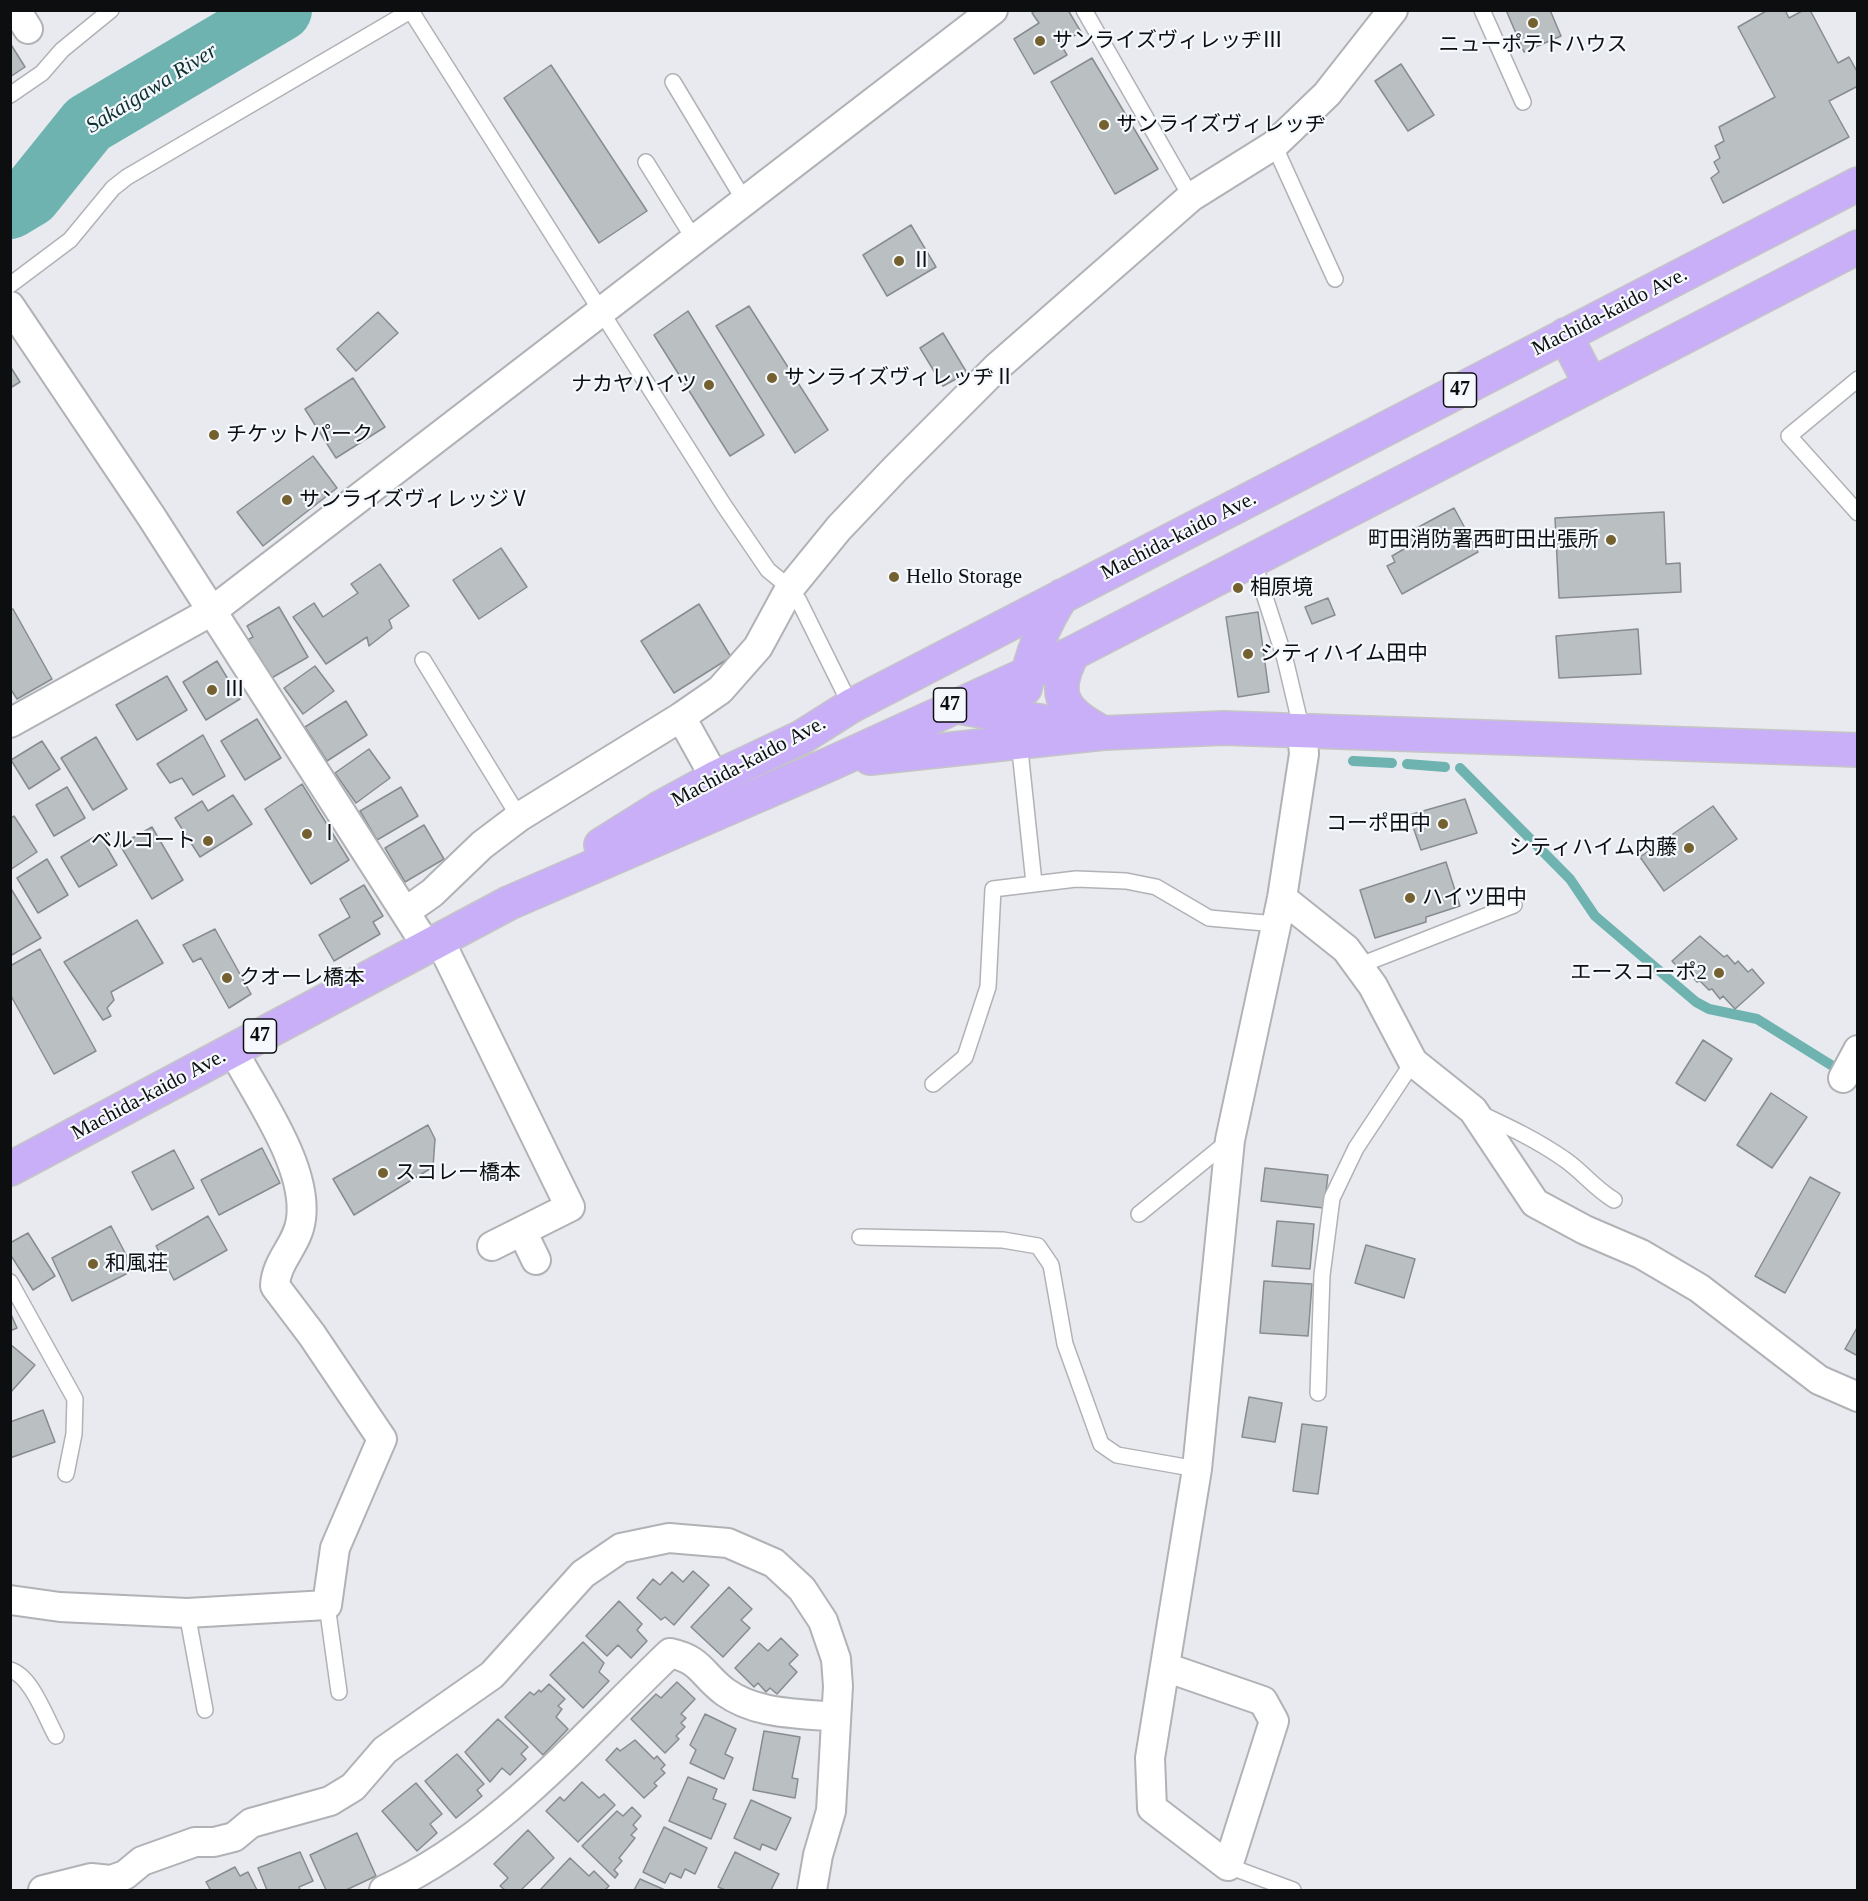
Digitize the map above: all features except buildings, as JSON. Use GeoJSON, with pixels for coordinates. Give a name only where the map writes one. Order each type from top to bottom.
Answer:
{"type":"FeatureCollection","features":[{"type":"Feature","properties":{"kind":"main road","name":"Machida-kaido Ave."},"geometry":{"type":"LineString","coordinates":[[509,903],[660,808],[715,778],[802,737],[851,706],[1857,184]]}},
{"type":"Feature","properties":{"kind":"main road","name":"Machida-kaido Ave."},"geometry":{"type":"LineString","coordinates":[[10,1169],[432,942],[509,903],[830,764],[1073,653],[1857,247]]}},
{"type":"Feature","properties":{"kind":"main road"},"geometry":{"type":"LineString","coordinates":[[1565,335],[1591,386]]}},
{"type":"Feature","properties":{"kind":"main road"},"geometry":{"type":"LineString","coordinates":[[1019,729],[1028,674],[1045,624],[1062,596]]}},
{"type":"Feature","properties":{"kind":"main road"},"geometry":{"type":"LineString","coordinates":[[1073,653],[1063,671],[1060,690],[1065,705],[1078,720],[1103,733]]}},
{"type":"Feature","properties":{"kind":"main road","name":"47"},"geometry":{"type":"LineString","coordinates":[[802,737],[896,702],[913,700],[958,706],[1019,729]]}},
{"type":"Feature","properties":{"kind":"main road","name":"47"},"geometry":{"type":"LineString","coordinates":[[830,764],[1019,729],[1103,733],[1224,728],[1857,750]]}},
{"type":"Feature","properties":{"kind":"street"},"geometry":{"type":"LineString","coordinates":[[10,723],[212,611],[600,310],[993,10]]}},
{"type":"Feature","properties":{"kind":"street"},"geometry":{"type":"LineString","coordinates":[[405,912],[432,893],[482,845],[519,817],[681,717],[720,690],[759,647],[790,588],[839,528],[991,372],[1191,197],[1274,145],[1327,94],[1393,10]]}},
{"type":"Feature","properties":{"kind":"street"},"geometry":{"type":"LineString","coordinates":[[10,306],[212,611],[405,912],[432,942],[570,1207],[492,1246]]}},
{"type":"Feature","properties":{"kind":"street"},"geometry":{"type":"LineString","coordinates":[[681,717],[715,778]]}},
{"type":"Feature","properties":{"kind":"street"},"geometry":{"type":"LineString","coordinates":[[1165,1667],[1263,1701],[1274,1720],[1228,1866],[1152,1808],[1150,1758],[1197,1469],[1230,1140],[1279,911],[1304,754],[1302,731]]}},
{"type":"Feature","properties":{"kind":"street"},"geometry":{"type":"LineString","coordinates":[[1279,911],[1346,949],[1373,986],[1413,1062],[1473,1110],[1535,1203],[1585,1230],[1641,1254],[1689,1282],[1819,1380],[1857,1397]]}},
{"type":"Feature","properties":{"kind":"street"},"geometry":{"type":"LineString","coordinates":[[10,1600],[60,1607],[187,1613],[327,1605],[335,1548],[382,1439],[312,1335],[275,1286],[275,1271],[296,1242],[303,1197],[292,1160],[233,1050]]}},
{"type":"Feature","properties":{"kind":"street"},"geometry":{"type":"LineString","coordinates":[[1843,1078],[1857,1050]]}},
{"type":"Feature","properties":{"kind":"street"},"geometry":{"type":"LineString","coordinates":[[522,1231],[536,1260]]}},
{"type":"Feature","properties":{"kind":"street"},"geometry":{"type":"LineString","coordinates":[[43,1890],[91,1878],[111,1880],[125,1875],[142,1861],[195,1842],[214,1842],[234,1837],[251,1823],[330,1801],[352,1787],[385,1750],[492,1675],[583,1574],[621,1548],[669,1539],[728,1543],[774,1563],[802,1589],[823,1621],[836,1659],[836,1717],[831,1811],[818,1855],[812,1890]]}},
{"type":"Feature","properties":{"kind":"street"},"geometry":{"type":"LineString","coordinates":[[384,1890],[411,1878],[464,1844],[508,1810],[670,1653],[689,1657],[724,1692],[756,1709],[836,1717]]}},
{"type":"Feature","properties":{"kind":"lane"},"geometry":{"type":"LineString","coordinates":[[10,95],[42,73],[62,50],[111,10]]}},
{"type":"Feature","properties":{"kind":"lane"},"geometry":{"type":"LineString","coordinates":[[1084,10],[1191,197]]}},
{"type":"Feature","properties":{"kind":"lane"},"geometry":{"type":"LineString","coordinates":[[1482,10],[1523,102]]}},
{"type":"Feature","properties":{"kind":"lane"},"geometry":{"type":"LineString","coordinates":[[10,285],[70,240],[108,193],[127,177],[412,11],[736,523],[768,570],[790,588],[799,601],[851,706]]}},
{"type":"Feature","properties":{"kind":"lane"},"geometry":{"type":"LineString","coordinates":[[673,82],[744,200]]}},
{"type":"Feature","properties":{"kind":"lane"},"geometry":{"type":"LineString","coordinates":[[1274,145],[1335,279]]}},
{"type":"Feature","properties":{"kind":"lane"},"geometry":{"type":"LineString","coordinates":[[646,162],[694,239]]}},
{"type":"Feature","properties":{"kind":"lane"},"geometry":{"type":"LineString","coordinates":[[1857,379],[1789,436],[1857,513]]}},
{"type":"Feature","properties":{"kind":"lane"},"geometry":{"type":"LineString","coordinates":[[1252,560],[1285,659],[1302,731]]}},
{"type":"Feature","properties":{"kind":"lane"},"geometry":{"type":"LineString","coordinates":[[423,660],[519,817]]}},
{"type":"Feature","properties":{"kind":"lane"},"geometry":{"type":"LineString","coordinates":[[1019,729],[1034,883]]}},
{"type":"Feature","properties":{"kind":"lane"},"geometry":{"type":"LineString","coordinates":[[933,1084],[965,1058],[988,987],[993,889],[1076,879],[1126,880],[1156,887],[1209,918],[1279,911]]}},
{"type":"Feature","properties":{"kind":"lane"},"geometry":{"type":"LineString","coordinates":[[1358,966],[1514,905]]}},
{"type":"Feature","properties":{"kind":"lane"},"geometry":{"type":"LineString","coordinates":[[1318,1393],[1322,1275],[1332,1198],[1356,1148],[1413,1062]]}},
{"type":"Feature","properties":{"kind":"lane"},"geometry":{"type":"LineString","coordinates":[[1473,1110],[1533,1137],[1567,1161],[1596,1189],[1614,1200]]}},
{"type":"Feature","properties":{"kind":"lane"},"geometry":{"type":"LineString","coordinates":[[1139,1214],[1230,1140]]}},
{"type":"Feature","properties":{"kind":"lane"},"geometry":{"type":"LineString","coordinates":[[860,1237],[1003,1240],[1038,1246],[1051,1265],[1065,1344],[1101,1444],[1117,1455],[1197,1469]]}},
{"type":"Feature","properties":{"kind":"lane"},"geometry":{"type":"LineString","coordinates":[[10,1282],[75,1399],[74,1434],[66,1474]]}},
{"type":"Feature","properties":{"kind":"lane"},"geometry":{"type":"LineString","coordinates":[[327,1605],[339,1692]]}},
{"type":"Feature","properties":{"kind":"lane"},"geometry":{"type":"LineString","coordinates":[[187,1613],[205,1710]]}},
{"type":"Feature","properties":{"kind":"lane"},"geometry":{"type":"LineString","coordinates":[[10,1670],[17,1671],[28,1683],[56,1736]]}},
{"type":"Feature","properties":{"kind":"lane"},"geometry":{"type":"LineString","coordinates":[[1228,1866],[1293,1890]]}},
{"type":"Feature","properties":{"kind":"waterway","name":"Sakaigawa River"},"geometry":{"type":"LineString","coordinates":[[10,208],[30,196],[88,124],[281,10]]}},
{"type":"Feature","properties":{"kind":"waterway"},"geometry":{"type":"LineString","coordinates":[[1353,761],[1392,763]]}},
{"type":"Feature","properties":{"kind":"waterway"},"geometry":{"type":"LineString","coordinates":[[1407,764],[1445,767]]}},
{"type":"Feature","properties":{"kind":"waterway"},"geometry":{"type":"LineString","coordinates":[[1460,768],[1570,879],[1595,916],[1696,1002],[1709,1009],[1757,1019],[1831,1065]]}},
{"type":"Feature","properties":{"kind":"place","name":"ニューポテトハウス"},"geometry":{"type":"Point","coordinates":[1533,23]}},
{"type":"Feature","properties":{"kind":"place","name":"サンライズヴィレッヂⅢ"},"geometry":{"type":"Point","coordinates":[1040,41]}},
{"type":"Feature","properties":{"kind":"place","name":"サンライズヴィレッヂ"},"geometry":{"type":"Point","coordinates":[1104,125]}},
{"type":"Feature","properties":{"kind":"place","name":"Ⅱ"},"geometry":{"type":"Point","coordinates":[899,261]}},
{"type":"Feature","properties":{"kind":"place","name":"サンライズヴィレッヂⅡ"},"geometry":{"type":"Point","coordinates":[772,378]}},
{"type":"Feature","properties":{"kind":"place","name":"ナカヤハイツ"},"geometry":{"type":"Point","coordinates":[709,385]}},
{"type":"Feature","properties":{"kind":"place","name":"チケットパーク"},"geometry":{"type":"Point","coordinates":[214,435]}},
{"type":"Feature","properties":{"kind":"place","name":"サンライズヴィレッジⅤ"},"geometry":{"type":"Point","coordinates":[287,500]}},
{"type":"Feature","properties":{"kind":"place","name":"町田消防署西町田出張所"},"geometry":{"type":"Point","coordinates":[1611,540]}},
{"type":"Feature","properties":{"kind":"place","name":"Hello Storage"},"geometry":{"type":"Point","coordinates":[894,577]}},
{"type":"Feature","properties":{"kind":"place","name":"相原境"},"geometry":{"type":"Point","coordinates":[1238,588]}},
{"type":"Feature","properties":{"kind":"place","name":"シティハイム田中"},"geometry":{"type":"Point","coordinates":[1248,654]}},
{"type":"Feature","properties":{"kind":"place","name":"Ⅲ"},"geometry":{"type":"Point","coordinates":[212,690]}},
{"type":"Feature","properties":{"kind":"place","name":"コーポ田中"},"geometry":{"type":"Point","coordinates":[1443,824]}},
{"type":"Feature","properties":{"kind":"place","name":"Ⅰ"},"geometry":{"type":"Point","coordinates":[307,834]}},
{"type":"Feature","properties":{"kind":"place","name":"ベルコート"},"geometry":{"type":"Point","coordinates":[208,841]}},
{"type":"Feature","properties":{"kind":"place","name":"シティハイム内藤"},"geometry":{"type":"Point","coordinates":[1689,848]}},
{"type":"Feature","properties":{"kind":"place","name":"ハイツ田中"},"geometry":{"type":"Point","coordinates":[1410,898]}},
{"type":"Feature","properties":{"kind":"place","name":"エースコーポ2"},"geometry":{"type":"Point","coordinates":[1719,973]}},
{"type":"Feature","properties":{"kind":"place","name":"クオーレ橋本"},"geometry":{"type":"Point","coordinates":[227,978]}},
{"type":"Feature","properties":{"kind":"place","name":"スコレー橋本"},"geometry":{"type":"Point","coordinates":[383,1173]}},
{"type":"Feature","properties":{"kind":"place","name":"和風荘"},"geometry":{"type":"Point","coordinates":[93,1264]}}]}
